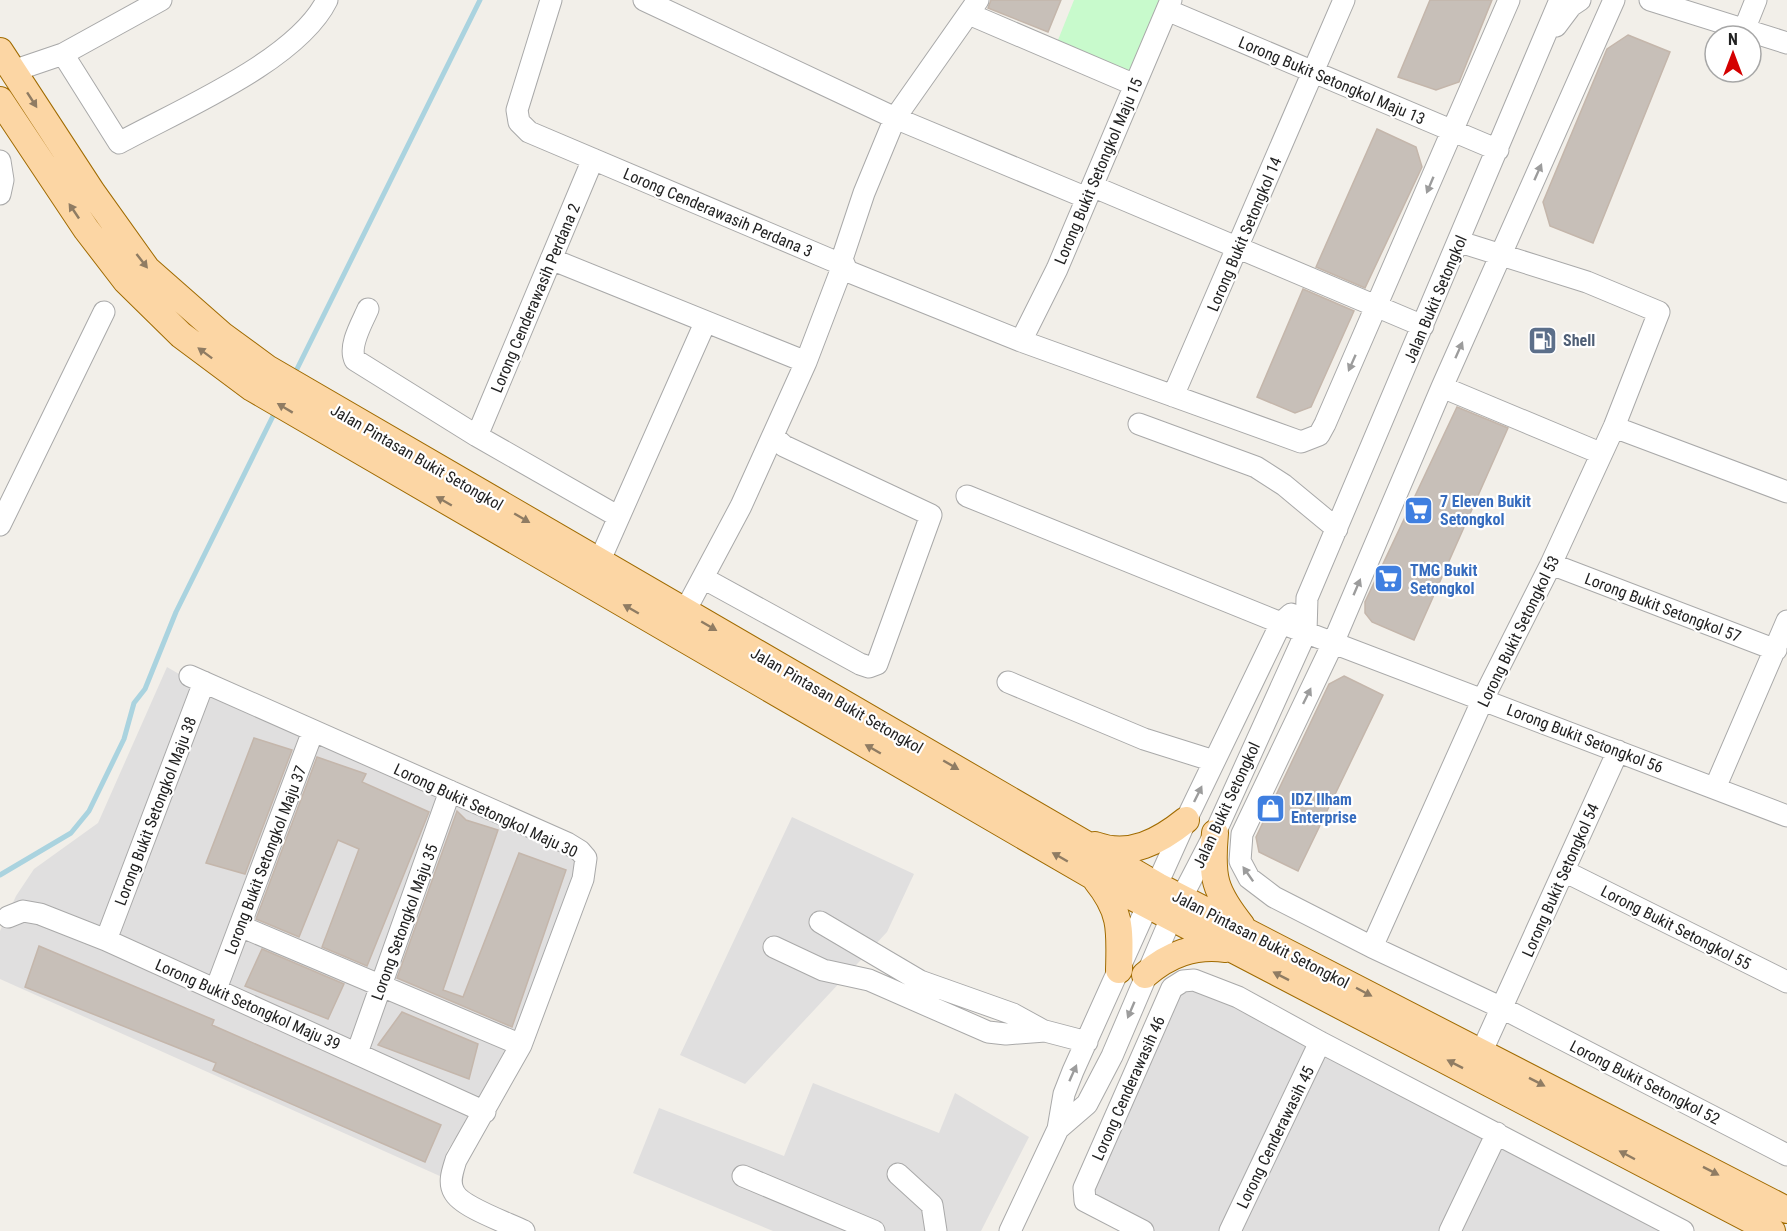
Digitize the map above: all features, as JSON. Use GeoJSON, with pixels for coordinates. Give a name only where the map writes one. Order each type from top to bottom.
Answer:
{"type":"FeatureCollection","features":[{"type":"Feature","properties":{"kind":"main road","name":"Jalan Pintasan Bukit Setongkol"},"geometry":{"type":"LineString","coordinates":[[6,61],[114,225],[147,269],[222,335],[267,368],[322,416],[1094,878],[1153,896]]}},
{"type":"Feature","properties":{"kind":"main road","name":"Jalan Pintasan Bukit Setongkol"},"geometry":{"type":"LineString","coordinates":[[0,100],[86,229],[126,281],[181,335],[252,388],[322,416],[598,562],[685,611],[1076,837],[1153,896],[1176,908],[1229,949],[1466,1069],[1772,1231]]}},
{"type":"Feature","properties":{"kind":"main road"},"geometry":{"type":"LineString","coordinates":[[1076,837],[1104,848],[1134,849],[1163,839],[1186,820]]}},
{"type":"Feature","properties":{"kind":"main road"},"geometry":{"type":"LineString","coordinates":[[1215,833],[1212,868],[1222,902],[1245,929]]}},
{"type":"Feature","properties":{"kind":"main road"},"geometry":{"type":"LineString","coordinates":[[1094,878],[1111,899],[1119,921],[1119,970]]}},
{"type":"Feature","properties":{"kind":"main road","name":"Jalan Pintasan Bukit Setongkol"},"geometry":{"type":"LineString","coordinates":[[1176,908],[1245,929],[1484,1046],[1787,1210]]}},
{"type":"Feature","properties":{"kind":"main road"},"geometry":{"type":"LineString","coordinates":[[1146,975],[1159,963],[1193,949],[1229,949]]}},
{"type":"Feature","properties":{"kind":"street"},"geometry":{"type":"LineString","coordinates":[[6,61],[63,54],[161,0]]}},
{"type":"Feature","properties":{"kind":"street"},"geometry":{"type":"LineString","coordinates":[[63,54],[119,143],[270,61],[303,33],[327,0]]}},
{"type":"Feature","properties":{"kind":"street","name":"Lorong Cenderawasih Perdana 3"},"geometry":{"type":"LineString","coordinates":[[551,0],[517,110],[519,122],[529,132],[843,265],[847,271],[1021,341],[1301,442],[1319,435],[1378,307],[1453,131]]}},
{"type":"Feature","properties":{"kind":"street"},"geometry":{"type":"LineString","coordinates":[[644,0],[895,118],[1238,248],[1423,326]]}},
{"type":"Feature","properties":{"kind":"street","name":"Lorong Bukit Setongkol 14"},"geometry":{"type":"LineString","coordinates":[[1173,396],[1344,0]]}},
{"type":"Feature","properties":{"kind":"street"},"geometry":{"type":"LineString","coordinates":[[1453,131],[1509,0]]}},
{"type":"Feature","properties":{"kind":"street","name":"Jalan Bukit Setongkol"},"geometry":{"type":"LineString","coordinates":[[1058,1129],[1087,1104],[1112,1056],[1176,908],[1215,833],[1306,632],[1307,598],[1460,242],[1560,0]]}},
{"type":"Feature","properties":{"kind":"street"},"geometry":{"type":"LineString","coordinates":[[1545,39],[1571,6],[1580,0]]}},
{"type":"Feature","properties":{"kind":"street","name":"Lorong Bukit Setongkol 52"},"geometry":{"type":"LineString","coordinates":[[1614,0],[1442,387],[1334,641],[1279,751],[1242,834],[1240,861],[1249,878],[1274,897],[1499,1015],[1787,1155]]}},
{"type":"Feature","properties":{"kind":"street"},"geometry":{"type":"LineString","coordinates":[[1650,0],[1725,24]]}},
{"type":"Feature","properties":{"kind":"street"},"geometry":{"type":"LineString","coordinates":[[1746,24],[1756,0]]}},
{"type":"Feature","properties":{"kind":"street","name":"Lorong Bukit Setongkol Maju 13"},"geometry":{"type":"LineString","coordinates":[[1169,5],[1313,72],[1498,150]]}},
{"type":"Feature","properties":{"kind":"street","name":"Lorong Bukit Setongkol Maju 15"},"geometry":{"type":"LineString","coordinates":[[1021,341],[1057,269],[1169,5]]}},
{"type":"Feature","properties":{"kind":"street"},"geometry":{"type":"LineString","coordinates":[[685,611],[741,507],[806,362],[843,265],[842,259],[864,193],[895,118],[973,7],[1135,85]]}},
{"type":"Feature","properties":{"kind":"street"},"geometry":{"type":"LineString","coordinates":[[1763,36],[1787,43]]}},
{"type":"Feature","properties":{"kind":"street","name":"Lorong Cenderawasih Perdana 2"},"geometry":{"type":"LineString","coordinates":[[477,436],[593,159]]}},
{"type":"Feature","properties":{"kind":"street"},"geometry":{"type":"LineString","coordinates":[[0,161],[3,180],[0,194]]}},
{"type":"Feature","properties":{"kind":"street"},"geometry":{"type":"LineString","coordinates":[[1460,242],[1501,254]]}},
{"type":"Feature","properties":{"kind":"street","name":"Lorong Bukit Setongkol 53"},"geometry":{"type":"LineString","coordinates":[[1372,947],[1483,699],[1551,564],[1600,453],[1614,427],[1659,312],[1587,282],[1501,254]]}},
{"type":"Feature","properties":{"kind":"street"},"geometry":{"type":"LineString","coordinates":[[551,259],[806,362]]}},
{"type":"Feature","properties":{"kind":"street"},"geometry":{"type":"LineString","coordinates":[[368,309],[353,347],[352,354],[355,360],[477,436],[619,517]]}},
{"type":"Feature","properties":{"kind":"street"},"geometry":{"type":"LineString","coordinates":[[0,525],[104,312]]}},
{"type":"Feature","properties":{"kind":"street"},"geometry":{"type":"LineString","coordinates":[[598,562],[705,323]]}},
{"type":"Feature","properties":{"kind":"street"},"geometry":{"type":"LineString","coordinates":[[1442,387],[1600,453]]}},
{"type":"Feature","properties":{"kind":"street"},"geometry":{"type":"LineString","coordinates":[[1139,424],[1256,467],[1284,484],[1337,529]]}},
{"type":"Feature","properties":{"kind":"street"},"geometry":{"type":"LineString","coordinates":[[1614,427],[1787,492]]}},
{"type":"Feature","properties":{"kind":"street"},"geometry":{"type":"LineString","coordinates":[[703,578],[860,664],[869,667],[877,664],[931,515],[784,446],[773,436]]}},
{"type":"Feature","properties":{"kind":"street","name":"Lorong Bukit Setongkol 56"},"geometry":{"type":"LineString","coordinates":[[967,496],[1281,623],[1334,641],[1787,816]]}},
{"type":"Feature","properties":{"kind":"street","name":"Lorong Bukit Setongkol 57"},"geometry":{"type":"LineString","coordinates":[[1551,564],[1776,650]]}},
{"type":"Feature","properties":{"kind":"street","name":"Jalan Bukit Setongkol"},"geometry":{"type":"LineString","coordinates":[[1010,1231],[1058,1129],[1064,1094],[1186,820],[1281,623],[1307,598]]}},
{"type":"Feature","properties":{"kind":"street"},"geometry":{"type":"LineString","coordinates":[[1715,788],[1787,621]]}},
{"type":"Feature","properties":{"kind":"street","name":"Lorong Bukit Setongkol Maju 30"},"geometry":{"type":"LineString","coordinates":[[197,680],[567,843],[580,850],[586,858],[583,879],[521,1045],[456,1160],[451,1185],[460,1201],[524,1231]]}},
{"type":"Feature","properties":{"kind":"street","name":"Lorong Bukit Setongkol Maju 38"},"geometry":{"type":"LineString","coordinates":[[106,940],[197,680]]}},
{"type":"Feature","properties":{"kind":"street"},"geometry":{"type":"LineString","coordinates":[[1008,682],[1144,739],[1214,761]]}},
{"type":"Feature","properties":{"kind":"street","name":"Lorong Bukit Setongkol Maju 37"},"geometry":{"type":"LineString","coordinates":[[216,989],[313,731]]}},
{"type":"Feature","properties":{"kind":"street","name":"Lorong Bukit Setongkol 54"},"geometry":{"type":"LineString","coordinates":[[1484,1046],[1618,751]]}},
{"type":"Feature","properties":{"kind":"street","name":"Lorong Setongkol Maju 35"},"geometry":{"type":"LineString","coordinates":[[357,1053],[450,792]]}},
{"type":"Feature","properties":{"kind":"street","name":"Lorong Bukit Setongkol 55"},"geometry":{"type":"LineString","coordinates":[[1564,871],[1787,982]]}},
{"type":"Feature","properties":{"kind":"street","name":"Lorong Bukit Setongkol Maju 39"},"geometry":{"type":"LineString","coordinates":[[8,917],[23,911],[40,914],[106,940],[485,1112]]}},
{"type":"Feature","properties":{"kind":"street"},"geometry":{"type":"LineString","coordinates":[[820,922],[920,981],[1004,1011],[1045,1031],[1087,1042]]}},
{"type":"Feature","properties":{"kind":"street"},"geometry":{"type":"LineString","coordinates":[[240,926],[521,1045]]}},
{"type":"Feature","properties":{"kind":"street"},"geometry":{"type":"LineString","coordinates":[[774,947],[823,970],[869,980],[988,1032],[1006,1034],[1045,1031]]}},
{"type":"Feature","properties":{"kind":"street","name":"Lorong Cenderawasih 46"},"geometry":{"type":"LineString","coordinates":[[1143,1231],[1085,1202],[1084,1188],[1172,988],[1183,981],[1194,980],[1238,997],[1320,1042]]}},
{"type":"Feature","properties":{"kind":"street"},"geometry":{"type":"LineString","coordinates":[[1320,1042],[1497,1133],[1650,1224],[1683,1231]]}},
{"type":"Feature","properties":{"kind":"street","name":"Lorong Cenderawasih 45"},"geometry":{"type":"LineString","coordinates":[[1230,1231],[1320,1042]]}},
{"type":"Feature","properties":{"kind":"street"},"geometry":{"type":"LineString","coordinates":[[1450,1231],[1497,1133]]}},
{"type":"Feature","properties":{"kind":"street"},"geometry":{"type":"LineString","coordinates":[[898,1174],[932,1205],[936,1231]]}},
{"type":"Feature","properties":{"kind":"street"},"geometry":{"type":"LineString","coordinates":[[743,1176],[874,1231]]}},
{"type":"Feature","properties":{"kind":"shaded area"},"geometry":{"type":"Polygon","coordinates":[[[167,667],[191,681],[583,857],[519,1042],[447,1151],[442,1177],[0,979],[0,931],[16,896],[34,869],[98,823],[167,667]]]}},
{"type":"Feature","properties":{"kind":"shaded area"},"geometry":{"type":"Polygon","coordinates":[[[792,817],[914,874],[887,932],[745,1084],[680,1055],[792,817]]]}},
{"type":"Feature","properties":{"kind":"shaded area"},"geometry":{"type":"Polygon","coordinates":[[[1184,977],[1691,1231],[1152,1231],[1077,1195],[1184,977]]]}},
{"type":"Feature","properties":{"kind":"shaded area"},"geometry":{"type":"Polygon","coordinates":[[[813,1083],[939,1133],[955,1093],[1029,1137],[981,1231],[773,1231],[633,1173],[659,1108],[784,1156],[813,1083]]]}},
{"type":"Feature","properties":{"kind":"green space"},"geometry":{"type":"Polygon","coordinates":[[[1074,0],[1163,0],[1131,75],[1056,45],[1074,0]]]}},
{"type":"Feature","properties":{"kind":"building"},"geometry":{"type":"Polygon","coordinates":[[[991,0],[1061,0],[1048,32],[988,8],[991,0]]]}},
{"type":"Feature","properties":{"kind":"building"},"geometry":{"type":"Polygon","coordinates":[[[1430,0],[1492,0],[1459,82],[1436,90],[1398,77],[1430,0]]]}},
{"type":"Feature","properties":{"kind":"building"},"geometry":{"type":"Polygon","coordinates":[[[1628,35],[1670,52],[1593,243],[1550,226],[1543,202],[1607,49],[1628,35]]]}},
{"type":"Feature","properties":{"kind":"building"},"geometry":{"type":"Polygon","coordinates":[[[1377,129],[1416,147],[1422,167],[1365,288],[1316,267],[1377,129]]]}},
{"type":"Feature","properties":{"kind":"building"},"geometry":{"type":"Polygon","coordinates":[[[1303,289],[1354,311],[1311,407],[1295,413],[1257,397],[1303,289]]]}},
{"type":"Feature","properties":{"kind":"building"},"geometry":{"type":"Polygon","coordinates":[[[1457,407],[1508,428],[1414,640],[1372,622],[1365,613],[1365,602],[1457,407]]]}},
{"type":"Feature","properties":{"kind":"building"},"geometry":{"type":"Polygon","coordinates":[[[1344,676],[1383,695],[1298,871],[1259,852],[1256,837],[1329,684],[1344,676]]]}},
{"type":"Feature","properties":{"kind":"building"},"geometry":{"type":"Polygon","coordinates":[[[254,738],[292,750],[245,874],[206,863],[254,738]]]}},
{"type":"Feature","properties":{"kind":"building"},"geometry":{"type":"Polygon","coordinates":[[[317,757],[366,774],[362,782],[429,812],[367,966],[322,947],[359,849],[338,840],[299,937],[256,919],[317,757]]]}},
{"type":"Feature","properties":{"kind":"building"},"geometry":{"type":"Polygon","coordinates":[[[457,811],[466,820],[498,830],[443,990],[463,997],[519,853],[566,870],[512,1027],[397,978],[457,811]]]}},
{"type":"Feature","properties":{"kind":"building"},"geometry":{"type":"Polygon","coordinates":[[[39,946],[214,1020],[212,1025],[441,1125],[425,1162],[213,1070],[216,1063],[25,987],[39,946]]]}},
{"type":"Feature","properties":{"kind":"building"},"geometry":{"type":"Polygon","coordinates":[[[262,949],[344,984],[328,1019],[245,986],[262,949]]]}},
{"type":"Feature","properties":{"kind":"building"},"geometry":{"type":"Polygon","coordinates":[[[402,1012],[478,1044],[469,1079],[378,1045],[402,1012]]]}},
{"type":"Feature","properties":{"kind":"waterway"},"geometry":{"type":"LineString","coordinates":[[294,375],[480,0]]}},
{"type":"Feature","properties":{"kind":"waterway"},"geometry":{"type":"LineString","coordinates":[[0,875],[71,833],[89,811],[124,739],[134,703],[145,689],[176,612],[276,410]]}},
{"type":"Feature","properties":{"kind":"place","name":"Shell"},"geometry":{"type":"Point","coordinates":[1542,340]}},
{"type":"Feature","properties":{"kind":"place","name":"7 Eleven Bukit Setongkol"},"geometry":{"type":"Point","coordinates":[1419,510]}},
{"type":"Feature","properties":{"kind":"place","name":"TMG Bukit Setongkol"},"geometry":{"type":"Point","coordinates":[1389,579]}},
{"type":"Feature","properties":{"kind":"place","name":"IDZ Ilham Enterprise"},"geometry":{"type":"Point","coordinates":[1270,808]}}]}
